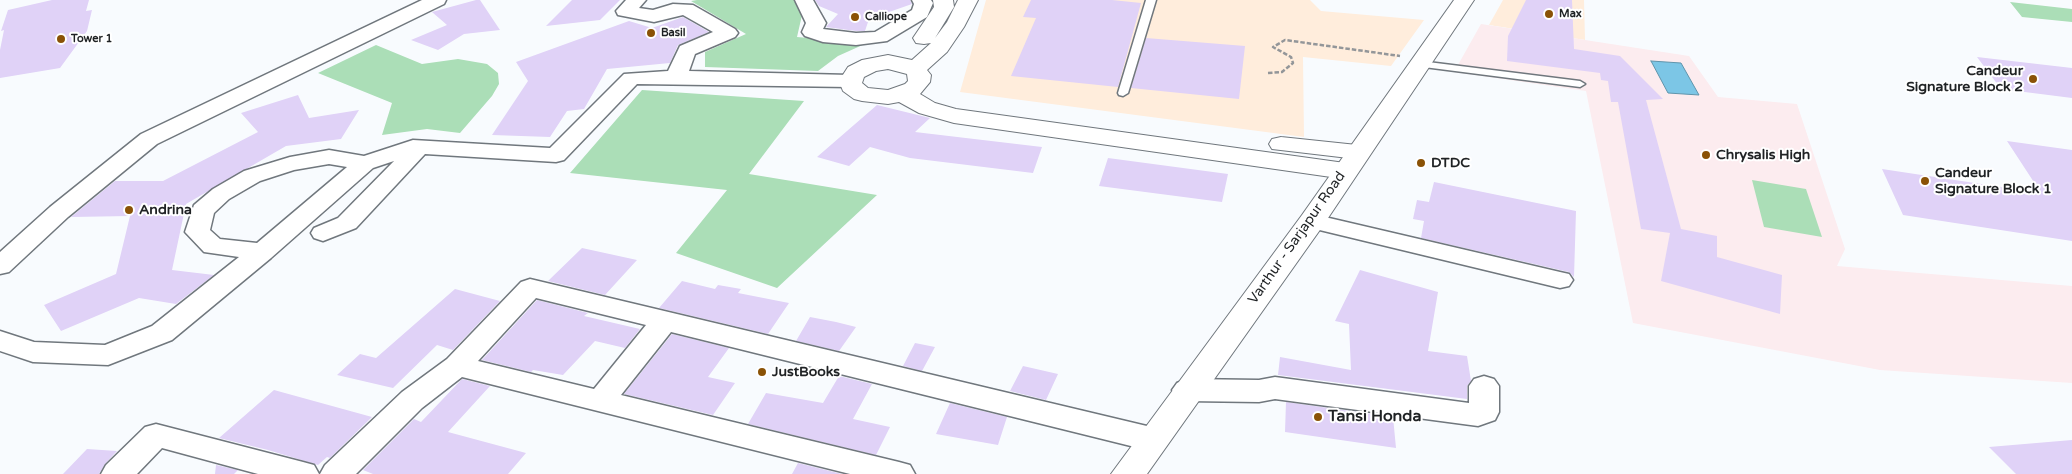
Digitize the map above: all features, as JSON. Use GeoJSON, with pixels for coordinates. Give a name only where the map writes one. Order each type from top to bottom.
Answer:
{"type":"FeatureCollection","features":[{"type":"Feature","properties":{"kind":"street"},"geometry":{"type":"LineString","coordinates":[[0,266],[58,212],[149,139],[437,0]]}},
{"type":"Feature","properties":{"kind":"street"},"geometry":{"type":"LineString","coordinates":[[637,0],[625,11],[654,16],[673,10],[686,9],[728,33],[687,50],[676,77]]}},
{"type":"Feature","properties":{"kind":"street"},"geometry":{"type":"LineString","coordinates":[[804,0],[816,23],[812,32],[823,36],[856,39],[880,37],[920,13],[924,3],[920,0]]}},
{"type":"Feature","properties":{"kind":"street"},"geometry":{"type":"LineString","coordinates":[[908,77],[944,7],[942,0]]}},
{"type":"Feature","properties":{"kind":"street"},"geometry":{"type":"LineString","coordinates":[[850,81],[856,91],[871,96],[888,97],[939,47],[957,23],[968,0]]}},
{"type":"Feature","properties":{"kind":"street","name":"Varthur - Sarjapur Road"},"geometry":{"type":"LineString","coordinates":[[1128,474],[1151,438],[1312,221],[1464,0]]}},
{"type":"Feature","properties":{"kind":"street"},"geometry":{"type":"LineString","coordinates":[[850,81],[852,76],[862,68],[879,63],[908,77],[927,108],[954,116],[1351,162]]}},
{"type":"Feature","properties":{"kind":"street"},"geometry":{"type":"LineString","coordinates":[[0,341],[33,352],[108,355],[162,333],[262,252],[365,163],[413,147],[556,155],[631,78],[676,77],[850,81]]}},
{"type":"Feature","properties":{"kind":"street"},"geometry":{"type":"LineString","coordinates":[[713,89],[807,95],[815,80]]}},
{"type":"Feature","properties":{"kind":"street"},"geometry":{"type":"LineString","coordinates":[[323,233],[347,223],[420,147]]}},
{"type":"Feature","properties":{"kind":"street"},"geometry":{"type":"LineString","coordinates":[[262,252],[213,246],[197,232],[203,210],[220,194],[252,176],[290,164],[329,157],[365,163]]}},
{"type":"Feature","properties":{"kind":"street"},"geometry":{"type":"LineString","coordinates":[[1312,221],[1560,280]]}},
{"type":"Feature","properties":{"kind":"street"},"geometry":{"type":"LineString","coordinates":[[336,474],[412,400],[457,366],[530,288],[1151,438]]}},
{"type":"Feature","properties":{"kind":"street"},"geometry":{"type":"LineString","coordinates":[[600,401],[664,321]]}},
{"type":"Feature","properties":{"kind":"street"},"geometry":{"type":"LineString","coordinates":[[457,366],[899,474]]}},
{"type":"Feature","properties":{"kind":"street"},"geometry":{"type":"LineString","coordinates":[[1187,390],[1259,391],[1275,388],[1478,416],[1484,412],[1484,386]]}},
{"type":"Feature","properties":{"kind":"street"},"geometry":{"type":"LineString","coordinates":[[117,474],[156,435],[303,474]]}},
{"type":"Feature","properties":{"kind":"lane"},"geometry":{"type":"LineString","coordinates":[[1123,93],[1151,0]]}},
{"type":"Feature","properties":{"kind":"lane"},"geometry":{"type":"LineString","coordinates":[[1421,62],[1580,84]]}},
{"type":"Feature","properties":{"kind":"path"},"geometry":{"type":"LineString","coordinates":[[1268,73],[1282,72],[1291,67],[1293,63],[1291,57],[1273,47],[1285,40],[1301,40],[1421,62]]}},
{"type":"Feature","properties":{"kind":"shaded area"},"geometry":{"type":"Polygon","coordinates":[[[986,0],[1310,0],[1321,11],[1424,20],[1391,66],[1303,57],[1304,137],[960,92],[986,0]]]}},
{"type":"Feature","properties":{"kind":"shaded area"},"geometry":{"type":"Polygon","coordinates":[[[1503,0],[1584,0],[1585,40],[1489,25],[1503,0]]]}},
{"type":"Feature","properties":{"kind":"shaded area","name":"Chrysalis High"},"geometry":{"type":"Polygon","coordinates":[[[1481,24],[1689,56],[1718,97],[1797,104],[1845,249],[1837,266],[2072,286],[2072,383],[1880,370],[1633,323],[1586,91],[1454,72],[1481,24]]]}},
{"type":"Feature","properties":{"kind":"green space"},"geometry":{"type":"Polygon","coordinates":[[[801,0],[805,2],[797,37],[867,43],[838,56],[818,71],[705,67],[705,52],[746,34],[691,1],[801,0]]]}},
{"type":"Feature","properties":{"kind":"green space"},"geometry":{"type":"Polygon","coordinates":[[[2010,2],[2072,9],[2072,22],[2022,17],[2010,2]]]}},
{"type":"Feature","properties":{"kind":"green space"},"geometry":{"type":"Polygon","coordinates":[[[376,45],[422,64],[458,59],[487,64],[498,73],[499,84],[492,96],[460,133],[427,129],[382,135],[392,103],[318,73],[376,45]]]}},
{"type":"Feature","properties":{"kind":"green space"},"geometry":{"type":"Polygon","coordinates":[[[642,90],[804,101],[749,174],[877,195],[777,288],[676,253],[727,190],[570,173],[642,90]]]}},
{"type":"Feature","properties":{"kind":"green space"},"geometry":{"type":"Polygon","coordinates":[[[1752,180],[1806,189],[1822,237],[1764,227],[1752,180]]]}},
{"type":"Feature","properties":{"kind":"water"},"geometry":{"type":"Polygon","coordinates":[[[1651,61],[1681,63],[1699,95],[1668,93],[1651,61]]]}},
{"type":"Feature","properties":{"kind":"building","name":"Tower 1"},"geometry":{"type":"Polygon","coordinates":[[[52,0],[89,0],[86,11],[92,10],[87,31],[60,68],[0,78],[0,50],[4,30],[1,31],[8,10],[52,0]]]}},
{"type":"Feature","properties":{"kind":"building"},"geometry":{"type":"Polygon","coordinates":[[[480,0],[500,30],[464,34],[438,50],[411,40],[447,25],[432,12],[480,0]]]}},
{"type":"Feature","properties":{"kind":"building"},"geometry":{"type":"Polygon","coordinates":[[[572,0],[620,0],[600,20],[546,26],[572,0]]]}},
{"type":"Feature","properties":{"kind":"building","name":"Calliope"},"geometry":{"type":"Polygon","coordinates":[[[815,0],[910,0],[912,4],[869,19],[865,31],[856,31],[826,27],[838,14],[819,6],[815,0]]]}},
{"type":"Feature","properties":{"kind":"building"},"geometry":{"type":"Polygon","coordinates":[[[1031,0],[1112,0],[1141,3],[1118,87],[1011,76],[1036,18],[1023,17],[1031,0]]]}},
{"type":"Feature","properties":{"kind":"building"},"geometry":{"type":"Polygon","coordinates":[[[1526,0],[1572,0],[1574,49],[1620,56],[1663,99],[1646,100],[1681,229],[1717,236],[1717,257],[1782,275],[1780,314],[1661,281],[1670,233],[1641,229],[1618,102],[1611,102],[1608,81],[1601,80],[1600,73],[1507,61],[1508,36],[1526,0]]]}},
{"type":"Feature","properties":{"kind":"building"},"geometry":{"type":"Polygon","coordinates":[[[683,17],[709,32],[678,45],[670,63],[607,69],[584,109],[567,111],[550,137],[492,135],[528,81],[516,62],[629,21],[652,28],[683,17]]]}},
{"type":"Feature","properties":{"kind":"building"},"geometry":{"type":"Polygon","coordinates":[[[1146,38],[1245,46],[1239,99],[1131,88],[1146,38]]]}},
{"type":"Feature","properties":{"kind":"building","name":"Candeur Signature Block 2"},"geometry":{"type":"Polygon","coordinates":[[[1977,57],[2072,68],[2072,98],[2001,89],[1977,57]]]}},
{"type":"Feature","properties":{"kind":"building","name":"Andrina"},"geometry":{"type":"Polygon","coordinates":[[[298,95],[309,118],[359,110],[341,139],[286,146],[186,204],[172,270],[214,275],[176,304],[139,298],[61,331],[44,305],[116,274],[130,216],[71,217],[115,181],[163,181],[258,132],[241,113],[298,95]]]}},
{"type":"Feature","properties":{"kind":"building"},"geometry":{"type":"Polygon","coordinates":[[[877,105],[930,118],[915,132],[1042,147],[1033,173],[910,158],[870,147],[849,166],[817,157],[877,105]]]}},
{"type":"Feature","properties":{"kind":"building","name":"Candeur Signature Block 1"},"geometry":{"type":"Polygon","coordinates":[[[2007,141],[2072,150],[2072,241],[1903,215],[1882,169],[2041,193],[2007,141]]]}},
{"type":"Feature","properties":{"kind":"building"},"geometry":{"type":"Polygon","coordinates":[[[1108,158],[1228,174],[1222,202],[1099,186],[1108,158]]]}},
{"type":"Feature","properties":{"kind":"building"},"geometry":{"type":"Polygon","coordinates":[[[1434,182],[1576,211],[1574,277],[1569,272],[1421,238],[1424,221],[1413,219],[1417,200],[1429,202],[1434,182]]]}},
{"type":"Feature","properties":{"kind":"building"},"geometry":{"type":"Polygon","coordinates":[[[582,248],[637,260],[605,295],[548,281],[582,248]]]}},
{"type":"Feature","properties":{"kind":"building"},"geometry":{"type":"Polygon","coordinates":[[[1360,270],[1438,292],[1428,351],[1467,356],[1471,381],[1467,386],[1467,399],[1278,375],[1280,357],[1351,370],[1349,324],[1335,321],[1360,270]]]}},
{"type":"Feature","properties":{"kind":"building"},"geometry":{"type":"Polygon","coordinates":[[[682,281],[715,289],[718,285],[741,289],[738,293],[789,303],[768,334],[659,308],[682,281]]]}},
{"type":"Feature","properties":{"kind":"building"},"geometry":{"type":"Polygon","coordinates":[[[455,289],[500,301],[453,350],[437,345],[393,388],[337,375],[360,354],[376,358],[455,289]]]}},
{"type":"Feature","properties":{"kind":"building"},"geometry":{"type":"Polygon","coordinates":[[[537,300],[588,313],[584,316],[640,329],[625,348],[595,341],[563,375],[533,370],[531,372],[482,360],[537,300]]]}},
{"type":"Feature","properties":{"kind":"building"},"geometry":{"type":"Polygon","coordinates":[[[810,317],[856,327],[839,351],[796,341],[810,317]]]}},
{"type":"Feature","properties":{"kind":"building"},"geometry":{"type":"Polygon","coordinates":[[[672,334],[729,348],[708,377],[735,383],[713,415],[624,394],[672,334]]]}},
{"type":"Feature","properties":{"kind":"building"},"geometry":{"type":"Polygon","coordinates":[[[915,343],[935,347],[922,371],[903,366],[915,343]]]}},
{"type":"Feature","properties":{"kind":"building"},"geometry":{"type":"Polygon","coordinates":[[[1023,366],[1058,374],[1046,400],[1010,391],[1023,366]]]}},
{"type":"Feature","properties":{"kind":"building"},"geometry":{"type":"Polygon","coordinates":[[[839,376],[872,384],[853,419],[890,427],[876,455],[748,424],[766,393],[823,403],[839,376]]]}},
{"type":"Feature","properties":{"kind":"building"},"geometry":{"type":"Polygon","coordinates":[[[462,379],[490,386],[448,432],[526,453],[508,474],[373,474],[363,470],[414,419],[421,422],[462,379]]]}},
{"type":"Feature","properties":{"kind":"building"},"geometry":{"type":"Polygon","coordinates":[[[274,390],[372,417],[330,458],[327,457],[318,465],[219,438],[274,390]]]}},
{"type":"Feature","properties":{"kind":"building"},"geometry":{"type":"Polygon","coordinates":[[[1286,402],[1393,417],[1396,448],[1285,432],[1286,402]]]}},
{"type":"Feature","properties":{"kind":"building"},"geometry":{"type":"Polygon","coordinates":[[[950,403],[1007,417],[998,445],[936,434],[950,403]]]}},
{"type":"Feature","properties":{"kind":"building"},"geometry":{"type":"Polygon","coordinates":[[[2072,440],[2072,474],[2016,474],[1989,447],[2072,440]]]}},
{"type":"Feature","properties":{"kind":"building"},"geometry":{"type":"Polygon","coordinates":[[[87,449],[117,451],[99,474],[63,474],[87,449]]]}},
{"type":"Feature","properties":{"kind":"building"},"geometry":{"type":"Polygon","coordinates":[[[798,463],[842,474],[792,474],[798,463]]]}},
{"type":"Feature","properties":{"kind":"building"},"geometry":{"type":"Polygon","coordinates":[[[216,465],[238,470],[234,474],[215,474],[216,465]]]}},
{"type":"Feature","properties":{"kind":"place","name":"Max"},"geometry":{"type":"Point","coordinates":[1549,14]}},
{"type":"Feature","properties":{"kind":"place","name":"Calliope"},"geometry":{"type":"Point","coordinates":[855,17]}},
{"type":"Feature","properties":{"kind":"place","name":"Basil"},"geometry":{"type":"Point","coordinates":[651,33]}},
{"type":"Feature","properties":{"kind":"place","name":"Tower 1"},"geometry":{"type":"Point","coordinates":[61,39]}},
{"type":"Feature","properties":{"kind":"place","name":"Candeur Signature Block 2"},"geometry":{"type":"Point","coordinates":[2033,79]}},
{"type":"Feature","properties":{"kind":"place","name":"Chrysalis High"},"geometry":{"type":"Point","coordinates":[1706,155]}},
{"type":"Feature","properties":{"kind":"place","name":"DTDC"},"geometry":{"type":"Point","coordinates":[1421,163]}},
{"type":"Feature","properties":{"kind":"place","name":"Candeur Signature Block 1"},"geometry":{"type":"Point","coordinates":[1925,181]}},
{"type":"Feature","properties":{"kind":"place","name":"Andrina"},"geometry":{"type":"Point","coordinates":[129,210]}},
{"type":"Feature","properties":{"kind":"place","name":"JustBooks"},"geometry":{"type":"Point","coordinates":[762,372]}},
{"type":"Feature","properties":{"kind":"place","name":"Tansi Honda"},"geometry":{"type":"Point","coordinates":[1318,417]}}]}
